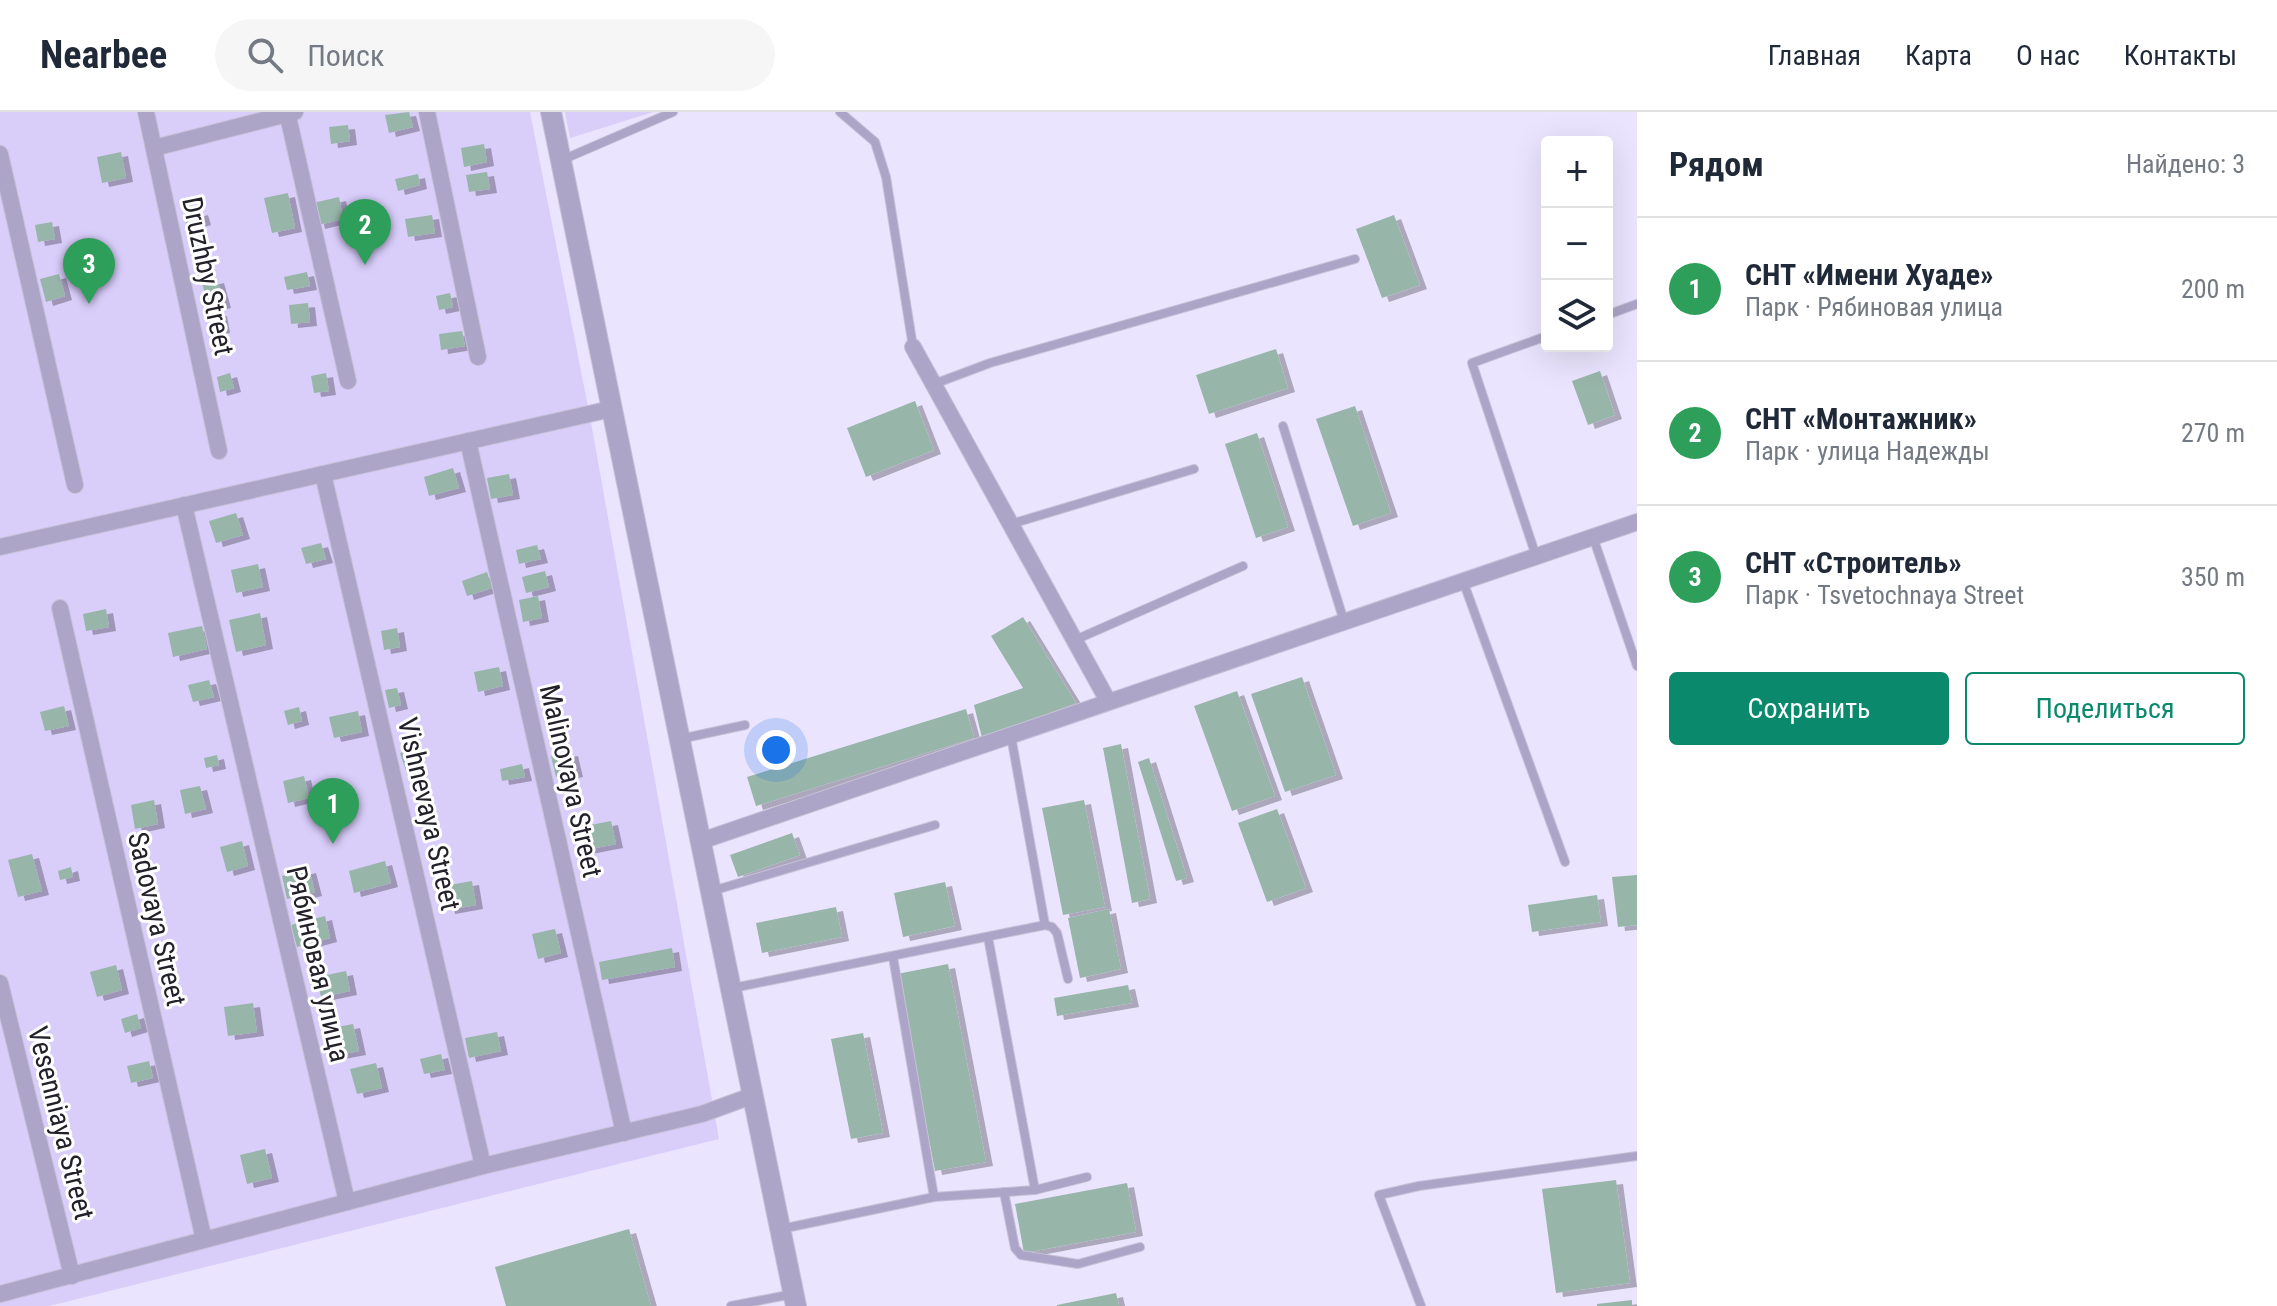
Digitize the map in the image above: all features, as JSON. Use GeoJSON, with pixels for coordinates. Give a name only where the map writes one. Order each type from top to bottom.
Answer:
{"type":"FeatureCollection","features":[{"type":"Feature","properties":{"kind":"street","name":"Druzhby Street"},"geometry":{"type":"LineString","coordinates":[[146,112],[219,451]]}},
{"type":"Feature","properties":{"kind":"street"},"geometry":{"type":"LineString","coordinates":[[427,112],[478,357]]}},
{"type":"Feature","properties":{"kind":"street"},"geometry":{"type":"LineString","coordinates":[[551,112],[795,1300]]}},
{"type":"Feature","properties":{"kind":"street"},"geometry":{"type":"LineString","coordinates":[[154,148],[290,113],[348,381]]}},
{"type":"Feature","properties":{"kind":"street"},"geometry":{"type":"LineString","coordinates":[[0,154],[75,485]]}},
{"type":"Feature","properties":{"kind":"street"},"geometry":{"type":"LineString","coordinates":[[913,347],[1108,701]]}},
{"type":"Feature","properties":{"kind":"street"},"geometry":{"type":"LineString","coordinates":[[0,547],[611,409]]}},
{"type":"Feature","properties":{"kind":"street","name":"Malinovaya Street"},"geometry":{"type":"LineString","coordinates":[[468,441],[624,1133]]}},
{"type":"Feature","properties":{"kind":"street","name":"Vishnevaya Street"},"geometry":{"type":"LineString","coordinates":[[323,474],[483,1166]]}},
{"type":"Feature","properties":{"kind":"street","name":"Рябиновая улица"},"geometry":{"type":"LineString","coordinates":[[184,505],[347,1202]]}},
{"type":"Feature","properties":{"kind":"street"},"geometry":{"type":"LineString","coordinates":[[701,841],[1637,522]]}},
{"type":"Feature","properties":{"kind":"street","name":"Sadovaya Street"},"geometry":{"type":"LineString","coordinates":[[60,608],[204,1240]]}},
{"type":"Feature","properties":{"kind":"street","name":"Vesenniaya Street"},"geometry":{"type":"LineString","coordinates":[[0,983],[72,1276]]}},
{"type":"Feature","properties":{"kind":"street"},"geometry":{"type":"LineString","coordinates":[[0,1294],[483,1166],[702,1114],[754,1095]]}},
{"type":"Feature","properties":{"kind":"lane"},"geometry":{"type":"LineString","coordinates":[[562,160],[673,112]]}},
{"type":"Feature","properties":{"kind":"lane"},"geometry":{"type":"LineString","coordinates":[[840,112],[875,142],[886,177],[913,347]]}},
{"type":"Feature","properties":{"kind":"lane"},"geometry":{"type":"LineString","coordinates":[[934,384],[990,363],[1355,259]]}},
{"type":"Feature","properties":{"kind":"lane"},"geometry":{"type":"LineString","coordinates":[[1613,313],[1637,304]]}},
{"type":"Feature","properties":{"kind":"lane"},"geometry":{"type":"LineString","coordinates":[[1536,556],[1472,363],[1541,338]]}},
{"type":"Feature","properties":{"kind":"lane"},"geometry":{"type":"LineString","coordinates":[[1283,426],[1344,621]]}},
{"type":"Feature","properties":{"kind":"lane"},"geometry":{"type":"LineString","coordinates":[[1011,524],[1194,469]]}},
{"type":"Feature","properties":{"kind":"lane"},"geometry":{"type":"LineString","coordinates":[[1593,537],[1637,666]]}},
{"type":"Feature","properties":{"kind":"lane"},"geometry":{"type":"LineString","coordinates":[[1074,640],[1243,566]]}},
{"type":"Feature","properties":{"kind":"lane"},"geometry":{"type":"LineString","coordinates":[[1463,581],[1565,862]]}},
{"type":"Feature","properties":{"kind":"lane"},"geometry":{"type":"LineString","coordinates":[[680,739],[745,725]]}},
{"type":"Feature","properties":{"kind":"lane"},"geometry":{"type":"LineString","coordinates":[[1011,734],[1045,925]]}},
{"type":"Feature","properties":{"kind":"lane"},"geometry":{"type":"LineString","coordinates":[[712,891],[935,825]]}},
{"type":"Feature","properties":{"kind":"lane"},"geometry":{"type":"LineString","coordinates":[[732,988],[1045,925],[1057,933],[1068,979]]}},
{"type":"Feature","properties":{"kind":"lane"},"geometry":{"type":"LineString","coordinates":[[988,937],[1035,1190]]}},
{"type":"Feature","properties":{"kind":"lane"},"geometry":{"type":"LineString","coordinates":[[893,957],[934,1197]]}},
{"type":"Feature","properties":{"kind":"lane"},"geometry":{"type":"LineString","coordinates":[[1421,1306],[1379,1195],[1419,1186],[1637,1156]]}},
{"type":"Feature","properties":{"kind":"lane"},"geometry":{"type":"LineString","coordinates":[[780,1229],[934,1197],[1035,1190],[1087,1177]]}},
{"type":"Feature","properties":{"kind":"lane"},"geometry":{"type":"LineString","coordinates":[[1004,1192],[1015,1248],[1021,1255],[1078,1264],[1140,1247]]}},
{"type":"Feature","properties":{"kind":"lane"},"geometry":{"type":"LineString","coordinates":[[731,1306],[795,1300]]}},
{"type":"Feature","properties":{"kind":"shaded area"},"geometry":{"type":"Polygon","coordinates":[[[0,112],[530,112],[590,417],[719,1139],[49,1306],[0,1306],[0,112]]]}},
{"type":"Feature","properties":{"kind":"shaded area"},"geometry":{"type":"Polygon","coordinates":[[[565,112],[653,112],[570,138],[565,112]]]}},
{"type":"Feature","properties":{"kind":"building"},"geometry":{"type":"Polygon","coordinates":[[[409,112],[413,127],[389,133],[385,115],[409,112]]]}},
{"type":"Feature","properties":{"kind":"building"},"geometry":{"type":"Polygon","coordinates":[[[348,125],[350,141],[331,144],[329,127],[348,125]]]}},
{"type":"Feature","properties":{"kind":"building"},"geometry":{"type":"Polygon","coordinates":[[[484,144],[487,162],[464,167],[461,148],[484,144]]]}},
{"type":"Feature","properties":{"kind":"building"},"geometry":{"type":"Polygon","coordinates":[[[121,152],[126,178],[102,183],[97,157],[121,152]]]}},
{"type":"Feature","properties":{"kind":"building"},"geometry":{"type":"Polygon","coordinates":[[[487,172],[490,189],[469,192],[466,175],[487,172]]]}},
{"type":"Feature","properties":{"kind":"building"},"geometry":{"type":"Polygon","coordinates":[[[418,174],[420,185],[398,191],[395,179],[418,174]]]}},
{"type":"Feature","properties":{"kind":"building"},"geometry":{"type":"Polygon","coordinates":[[[288,193],[295,228],[272,233],[264,198],[288,193]]]}},
{"type":"Feature","properties":{"kind":"building"},"geometry":{"type":"Polygon","coordinates":[[[339,197],[343,219],[318,225],[313,203],[339,197]]]}},
{"type":"Feature","properties":{"kind":"building"},"geometry":{"type":"Polygon","coordinates":[[[201,211],[204,221],[187,226],[184,216],[201,211]]]}},
{"type":"Feature","properties":{"kind":"building"},"geometry":{"type":"Polygon","coordinates":[[[432,215],[435,233],[408,237],[405,219],[432,215]]]}},
{"type":"Feature","properties":{"kind":"building"},"geometry":{"type":"Polygon","coordinates":[[[1394,215],[1420,285],[1382,298],[1356,229],[1394,215]]]}},
{"type":"Feature","properties":{"kind":"building"},"geometry":{"type":"Polygon","coordinates":[[[52,222],[55,239],[38,242],[35,225],[52,222]]]}},
{"type":"Feature","properties":{"kind":"building"},"geometry":{"type":"Polygon","coordinates":[[[307,272],[310,286],[287,290],[284,277],[307,272]]]}},
{"type":"Feature","properties":{"kind":"building"},"geometry":{"type":"Polygon","coordinates":[[[59,274],[65,296],[46,302],[40,279],[59,274]]]}},
{"type":"Feature","properties":{"kind":"building"},"geometry":{"type":"Polygon","coordinates":[[[217,279],[224,304],[209,308],[202,283],[217,279]]]}},
{"type":"Feature","properties":{"kind":"building"},"geometry":{"type":"Polygon","coordinates":[[[450,293],[453,307],[439,310],[436,296],[450,293]]]}},
{"type":"Feature","properties":{"kind":"building"},"geometry":{"type":"Polygon","coordinates":[[[308,303],[310,322],[291,324],[289,305],[308,303]]]}},
{"type":"Feature","properties":{"kind":"building"},"geometry":{"type":"Polygon","coordinates":[[[220,312],[223,329],[211,331],[207,315],[220,312]]]}},
{"type":"Feature","properties":{"kind":"building"},"geometry":{"type":"Polygon","coordinates":[[[462,331],[465,346],[441,350],[439,334],[462,331]]]}},
{"type":"Feature","properties":{"kind":"building"},"geometry":{"type":"Polygon","coordinates":[[[1276,349],[1288,388],[1209,414],[1196,375],[1276,349]]]}},
{"type":"Feature","properties":{"kind":"building"},"geometry":{"type":"Polygon","coordinates":[[[1600,371],[1615,415],[1588,425],[1572,381],[1600,371]]]}},
{"type":"Feature","properties":{"kind":"building"},"geometry":{"type":"Polygon","coordinates":[[[230,373],[234,388],[220,392],[217,377],[230,373]]]}},
{"type":"Feature","properties":{"kind":"building"},"geometry":{"type":"Polygon","coordinates":[[[326,373],[329,391],[314,393],[311,376],[326,373]]]}},
{"type":"Feature","properties":{"kind":"building"},"geometry":{"type":"Polygon","coordinates":[[[915,401],[934,450],[866,477],[847,428],[915,401]]]}},
{"type":"Feature","properties":{"kind":"building"},"geometry":{"type":"Polygon","coordinates":[[[1355,406],[1391,513],[1353,526],[1316,419],[1355,406]]]}},
{"type":"Feature","properties":{"kind":"building"},"geometry":{"type":"Polygon","coordinates":[[[1257,433],[1288,527],[1256,538],[1225,444],[1257,433]]]}},
{"type":"Feature","properties":{"kind":"building"},"geometry":{"type":"Polygon","coordinates":[[[453,468],[459,488],[429,496],[424,477],[453,468]]]}},
{"type":"Feature","properties":{"kind":"building"},"geometry":{"type":"Polygon","coordinates":[[[509,474],[513,495],[491,499],[487,478],[509,474]]]}},
{"type":"Feature","properties":{"kind":"building"},"geometry":{"type":"Polygon","coordinates":[[[236,513],[243,535],[216,543],[209,521],[236,513]]]}},
{"type":"Feature","properties":{"kind":"building"},"geometry":{"type":"Polygon","coordinates":[[[321,543],[326,559],[306,564],[301,548],[321,543]]]}},
{"type":"Feature","properties":{"kind":"building"},"geometry":{"type":"Polygon","coordinates":[[[537,545],[541,559],[519,564],[516,550],[537,545]]]}},
{"type":"Feature","properties":{"kind":"building"},"geometry":{"type":"Polygon","coordinates":[[[258,564],[263,587],[236,593],[231,570],[258,564]]]}},
{"type":"Feature","properties":{"kind":"building"},"geometry":{"type":"Polygon","coordinates":[[[545,571],[549,587],[526,593],[522,577],[545,571]]]}},
{"type":"Feature","properties":{"kind":"building"},"geometry":{"type":"Polygon","coordinates":[[[487,572],[492,588],[467,596],[462,581],[487,572]]]}},
{"type":"Feature","properties":{"kind":"building"},"geometry":{"type":"Polygon","coordinates":[[[538,596],[542,618],[523,622],[519,600],[538,596]]]}},
{"type":"Feature","properties":{"kind":"building"},"geometry":{"type":"Polygon","coordinates":[[[106,609],[109,627],[86,631],[83,614],[106,609]]]}},
{"type":"Feature","properties":{"kind":"building"},"geometry":{"type":"Polygon","coordinates":[[[260,613],[266,645],[236,652],[229,620],[260,613]]]}},
{"type":"Feature","properties":{"kind":"building"},"geometry":{"type":"Polygon","coordinates":[[[1023,617],[1076,703],[982,738],[974,705],[1023,688],[991,636],[1023,617]]]}},
{"type":"Feature","properties":{"kind":"building"},"geometry":{"type":"Polygon","coordinates":[[[202,626],[207,649],[173,657],[168,633],[202,626]]]}},
{"type":"Feature","properties":{"kind":"building"},"geometry":{"type":"Polygon","coordinates":[[[397,628],[400,647],[384,650],[381,631],[397,628]]]}},
{"type":"Feature","properties":{"kind":"building"},"geometry":{"type":"Polygon","coordinates":[[[499,667],[503,686],[478,692],[474,672],[499,667]]]}},
{"type":"Feature","properties":{"kind":"building"},"geometry":{"type":"Polygon","coordinates":[[[1302,677],[1336,775],[1285,792],[1251,694],[1302,677]]]}},
{"type":"Feature","properties":{"kind":"building"},"geometry":{"type":"Polygon","coordinates":[[[209,680],[214,697],[193,702],[188,685],[209,680]]]}},
{"type":"Feature","properties":{"kind":"building"},"geometry":{"type":"Polygon","coordinates":[[[397,688],[401,705],[389,708],[385,690],[397,688]]]}},
{"type":"Feature","properties":{"kind":"building"},"geometry":{"type":"Polygon","coordinates":[[[1237,691],[1275,796],[1232,811],[1194,706],[1237,691]]]}},
{"type":"Feature","properties":{"kind":"building"},"geometry":{"type":"Polygon","coordinates":[[[64,706],[69,726],[45,731],[40,712],[64,706]]]}},
{"type":"Feature","properties":{"kind":"building"},"geometry":{"type":"Polygon","coordinates":[[[299,707],[302,721],[288,725],[284,711],[299,707]]]}},
{"type":"Feature","properties":{"kind":"building"},"geometry":{"type":"Polygon","coordinates":[[[966,709],[974,738],[756,806],[747,777],[966,709]]]}},
{"type":"Feature","properties":{"kind":"building"},"geometry":{"type":"Polygon","coordinates":[[[358,711],[362,732],[334,738],[329,717],[358,711]]]}},
{"type":"Feature","properties":{"kind":"building"},"geometry":{"type":"Polygon","coordinates":[[[1121,744],[1150,899],[1132,903],[1103,748],[1121,744]]]}},
{"type":"Feature","properties":{"kind":"building"},"geometry":{"type":"Polygon","coordinates":[[[413,748],[421,769],[407,774],[400,753],[413,748]]]}},
{"type":"Feature","properties":{"kind":"building"},"geometry":{"type":"Polygon","coordinates":[[[571,752],[576,773],[556,777],[551,756],[571,752]]]}},
{"type":"Feature","properties":{"kind":"building"},"geometry":{"type":"Polygon","coordinates":[[[217,755],[219,765],[206,768],[204,758],[217,755]]]}},
{"type":"Feature","properties":{"kind":"building"},"geometry":{"type":"Polygon","coordinates":[[[1149,758],[1187,878],[1176,881],[1138,762],[1149,758]]]}},
{"type":"Feature","properties":{"kind":"building"},"geometry":{"type":"Polygon","coordinates":[[[522,764],[525,777],[502,781],[500,769],[522,764]]]}},
{"type":"Feature","properties":{"kind":"building"},"geometry":{"type":"Polygon","coordinates":[[[304,776],[309,798],[288,803],[283,781],[304,776]]]}},
{"type":"Feature","properties":{"kind":"building"},"geometry":{"type":"Polygon","coordinates":[[[200,786],[206,809],[185,814],[180,790],[200,786]]]}},
{"type":"Feature","properties":{"kind":"building"},"geometry":{"type":"Polygon","coordinates":[[[154,800],[158,824],[135,829],[131,805],[154,800]]]}},
{"type":"Feature","properties":{"kind":"building"},"geometry":{"type":"Polygon","coordinates":[[[1084,800],[1105,907],[1063,915],[1042,808],[1084,800]]]}},
{"type":"Feature","properties":{"kind":"building"},"geometry":{"type":"Polygon","coordinates":[[[1277,809],[1306,888],[1267,902],[1238,823],[1277,809]]]}},
{"type":"Feature","properties":{"kind":"building"},"geometry":{"type":"Polygon","coordinates":[[[611,821],[616,844],[580,851],[575,828],[611,821]]]}},
{"type":"Feature","properties":{"kind":"building"},"geometry":{"type":"Polygon","coordinates":[[[792,833],[800,855],[738,877],[730,855],[792,833]]]}},
{"type":"Feature","properties":{"kind":"building"},"geometry":{"type":"Polygon","coordinates":[[[242,841],[248,866],[227,872],[220,847],[242,841]]]}},
{"type":"Feature","properties":{"kind":"building"},"geometry":{"type":"Polygon","coordinates":[[[32,854],[42,891],[18,897],[8,860],[32,854]]]}},
{"type":"Feature","properties":{"kind":"building"},"geometry":{"type":"Polygon","coordinates":[[[385,861],[391,883],[354,893],[349,871],[385,861]]]}},
{"type":"Feature","properties":{"kind":"building"},"geometry":{"type":"Polygon","coordinates":[[[71,867],[73,877],[60,880],[58,871],[71,867]]]}},
{"type":"Feature","properties":{"kind":"building"},"geometry":{"type":"Polygon","coordinates":[[[309,869],[315,892],[287,899],[282,876],[309,869]]]}},
{"type":"Feature","properties":{"kind":"building"},"geometry":{"type":"Polygon","coordinates":[[[1637,875],[1637,925],[1618,927],[1612,877],[1637,875]]]}},
{"type":"Feature","properties":{"kind":"building"},"geometry":{"type":"Polygon","coordinates":[[[472,881],[476,905],[448,910],[444,886],[472,881]]]}},
{"type":"Feature","properties":{"kind":"building"},"geometry":{"type":"Polygon","coordinates":[[[945,882],[955,926],[903,937],[894,893],[945,882]]]}},
{"type":"Feature","properties":{"kind":"building"},"geometry":{"type":"Polygon","coordinates":[[[1597,895],[1601,922],[1532,932],[1528,905],[1597,895]]]}},
{"type":"Feature","properties":{"kind":"building"},"geometry":{"type":"Polygon","coordinates":[[[836,907],[842,937],[762,953],[756,923],[836,907]]]}},
{"type":"Feature","properties":{"kind":"building"},"geometry":{"type":"Polygon","coordinates":[[[1109,909],[1121,969],[1080,978],[1068,918],[1109,909]]]}},
{"type":"Feature","properties":{"kind":"building"},"geometry":{"type":"Polygon","coordinates":[[[325,916],[330,938],[297,947],[291,925],[325,916]]]}},
{"type":"Feature","properties":{"kind":"building"},"geometry":{"type":"Polygon","coordinates":[[[555,929],[561,953],[538,959],[532,934],[555,929]]]}},
{"type":"Feature","properties":{"kind":"building"},"geometry":{"type":"Polygon","coordinates":[[[672,948],[675,967],[602,980],[599,962],[672,948]]]}},
{"type":"Feature","properties":{"kind":"building"},"geometry":{"type":"Polygon","coordinates":[[[948,964],[986,1162],[935,1171],[897,974],[948,964]]]}},
{"type":"Feature","properties":{"kind":"building"},"geometry":{"type":"Polygon","coordinates":[[[116,965],[122,990],[97,997],[90,972],[116,965]]]}},
{"type":"Feature","properties":{"kind":"building"},"geometry":{"type":"Polygon","coordinates":[[[346,971],[350,991],[321,997],[317,977],[346,971]]]}},
{"type":"Feature","properties":{"kind":"building"},"geometry":{"type":"Polygon","coordinates":[[[1128,985],[1132,1003],[1057,1016],[1054,998],[1128,985]]]}},
{"type":"Feature","properties":{"kind":"building"},"geometry":{"type":"Polygon","coordinates":[[[253,1003],[257,1032],[228,1036],[224,1007],[253,1003]]]}},
{"type":"Feature","properties":{"kind":"building"},"geometry":{"type":"Polygon","coordinates":[[[137,1014],[141,1028],[125,1033],[121,1019],[137,1014]]]}},
{"type":"Feature","properties":{"kind":"building"},"geometry":{"type":"Polygon","coordinates":[[[353,1024],[359,1051],[338,1055],[333,1028],[353,1024]]]}},
{"type":"Feature","properties":{"kind":"building"},"geometry":{"type":"Polygon","coordinates":[[[497,1032],[501,1051],[469,1058],[465,1038],[497,1032]]]}},
{"type":"Feature","properties":{"kind":"building"},"geometry":{"type":"Polygon","coordinates":[[[863,1033],[883,1133],[851,1139],[831,1039],[863,1033]]]}},
{"type":"Feature","properties":{"kind":"building"},"geometry":{"type":"Polygon","coordinates":[[[441,1054],[445,1070],[424,1074],[420,1059],[441,1054]]]}},
{"type":"Feature","properties":{"kind":"building"},"geometry":{"type":"Polygon","coordinates":[[[149,1061],[153,1078],[131,1083],[127,1066],[149,1061]]]}},
{"type":"Feature","properties":{"kind":"building"},"geometry":{"type":"Polygon","coordinates":[[[376,1063],[382,1088],[357,1094],[350,1069],[376,1063]]]}},
{"type":"Feature","properties":{"kind":"building"},"geometry":{"type":"Polygon","coordinates":[[[265,1149],[272,1178],[247,1184],[240,1155],[265,1149]]]}},
{"type":"Feature","properties":{"kind":"building"},"geometry":{"type":"Polygon","coordinates":[[[1616,1180],[1630,1283],[1556,1293],[1542,1189],[1616,1180]]]}},
{"type":"Feature","properties":{"kind":"building"},"geometry":{"type":"Polygon","coordinates":[[[1127,1183],[1136,1232],[1024,1253],[1015,1204],[1127,1183]]]}},
{"type":"Feature","properties":{"kind":"building"},"geometry":{"type":"Polygon","coordinates":[[[629,1229],[651,1306],[506,1306],[495,1267],[629,1229]]]}},
{"type":"Feature","properties":{"kind":"building"},"geometry":{"type":"Polygon","coordinates":[[[1116,1293],[1119,1306],[1057,1306],[1057,1305],[1116,1293]]]}},
{"type":"Feature","properties":{"kind":"building"},"geometry":{"type":"Polygon","coordinates":[[[1632,1300],[1632,1306],[1597,1306],[1597,1304],[1632,1300]]]}},
{"type":"Feature","properties":{"kind":"place","name":"СНТ «Монтажник»"},"geometry":{"type":"Point","coordinates":[365,265]}},
{"type":"Feature","properties":{"kind":"place","name":"СНТ «Строитель»"},"geometry":{"type":"Point","coordinates":[89,304]}},
{"type":"Feature","properties":{"kind":"place","name":"СНТ «Имени Хуаде»"},"geometry":{"type":"Point","coordinates":[333,844]}}]}
